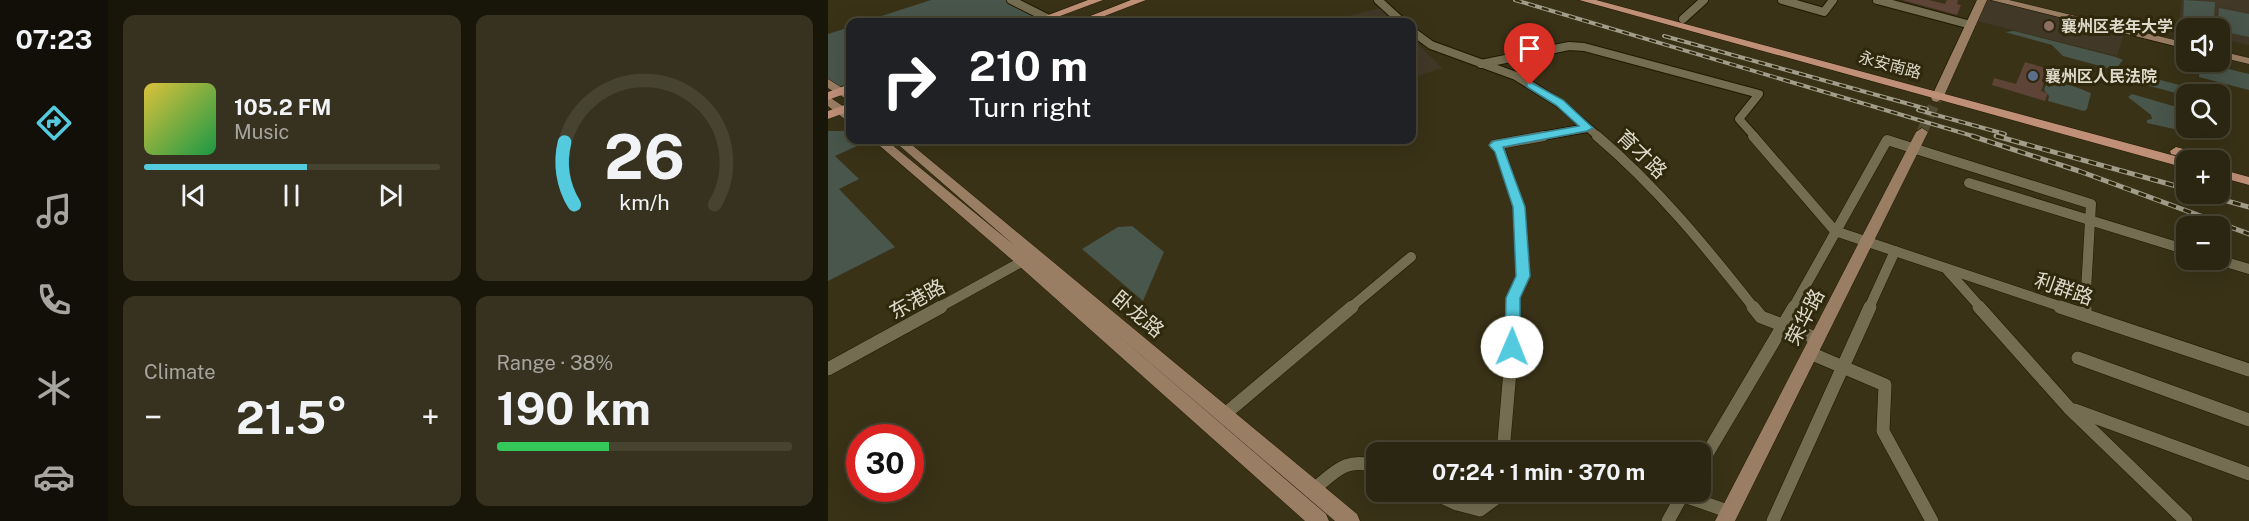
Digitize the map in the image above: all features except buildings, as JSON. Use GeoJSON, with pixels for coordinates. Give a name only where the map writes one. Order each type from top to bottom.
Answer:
{"type":"FeatureCollection","features":[{"type":"Feature","properties":{"kind":"main road"},"geometry":{"type":"LineString","coordinates":[[1047,18],[1098,0]]}},
{"type":"Feature","properties":{"kind":"main road"},"geometry":{"type":"LineString","coordinates":[[1091,18],[1142,0]]}},
{"type":"Feature","properties":{"kind":"main road","name":"永安南路"},"geometry":{"type":"LineString","coordinates":[[1584,0],[1939,94],[2176,152]]}},
{"type":"Feature","properties":{"kind":"main road","name":"永安南路"},"geometry":{"type":"LineString","coordinates":[[1612,0],[2176,161]]}},
{"type":"Feature","properties":{"kind":"main road"},"geometry":{"type":"LineString","coordinates":[[1939,94],[1982,0]]}},
{"type":"Feature","properties":{"kind":"main road"},"geometry":{"type":"LineString","coordinates":[[1996,0],[2176,43]]}},
{"type":"Feature","properties":{"kind":"main road"},"geometry":{"type":"LineString","coordinates":[[2230,56],[2249,61]]}},
{"type":"Feature","properties":{"kind":"main road"},"geometry":{"type":"LineString","coordinates":[[828,83],[846,91]]}},
{"type":"Feature","properties":{"kind":"main road"},"geometry":{"type":"LineString","coordinates":[[828,98],[846,93]]}},
{"type":"Feature","properties":{"kind":"main road"},"geometry":{"type":"LineString","coordinates":[[828,98],[846,110]]}},
{"type":"Feature","properties":{"kind":"main road"},"geometry":{"type":"LineString","coordinates":[[828,115],[846,111]]}},
{"type":"Feature","properties":{"kind":"main road","name":"荣华路"},"geometry":{"type":"LineString","coordinates":[[1728,516],[1922,132]]}},
{"type":"Feature","properties":{"kind":"main road","name":"卧龙路"},"geometry":{"type":"LineString","coordinates":[[884,144],[1023,261],[1319,521]]}},
{"type":"Feature","properties":{"kind":"main road","name":"卧龙路"},"geometry":{"type":"LineString","coordinates":[[904,144],[1350,521]]}},
{"type":"Feature","properties":{"kind":"main road"},"geometry":{"type":"LineString","coordinates":[[2230,166],[2249,171]]}},
{"type":"Feature","properties":{"kind":"main road"},"geometry":{"type":"LineString","coordinates":[[2230,175],[2249,180]]}},
{"type":"Feature","properties":{"kind":"street"},"geometry":{"type":"LineString","coordinates":[[1011,0],[1047,18]]}},
{"type":"Feature","properties":{"kind":"street"},"geometry":{"type":"LineString","coordinates":[[1378,0],[1398,18]]}},
{"type":"Feature","properties":{"kind":"street"},"geometry":{"type":"LineString","coordinates":[[1683,19],[1704,0]]}},
{"type":"Feature","properties":{"kind":"street"},"geometry":{"type":"LineString","coordinates":[[1782,0],[1824,12],[1833,0]]}},
{"type":"Feature","properties":{"kind":"street"},"geometry":{"type":"LineString","coordinates":[[1877,0],[1971,25]]}},
{"type":"Feature","properties":{"kind":"street","name":"育才路"},"geometry":{"type":"LineString","coordinates":[[1416,35],[1431,45],[1516,76],[1559,103],[1623,159],[1693,231],[1761,317],[1783,326],[1845,368],[1884,385],[1883,431],[1932,521]]}},
{"type":"Feature","properties":{"kind":"street"},"geometry":{"type":"LineString","coordinates":[[1481,64],[1569,46],[1584,47],[1759,94],[1739,119],[1835,231]]}},
{"type":"Feature","properties":{"kind":"street"},"geometry":{"type":"LineString","coordinates":[[1504,442],[1512,347],[1513,298],[1523,276],[1519,207],[1500,150],[1494,145],[1587,128]]}},
{"type":"Feature","properties":{"kind":"street"},"geometry":{"type":"LineString","coordinates":[[1711,447],[1783,326],[1887,140],[2091,204],[2085,315]]}},
{"type":"Feature","properties":{"kind":"street"},"geometry":{"type":"LineString","coordinates":[[1969,183],[2176,247]]}},
{"type":"Feature","properties":{"kind":"street","name":"利群路"},"geometry":{"type":"LineString","coordinates":[[1835,231],[2249,370]]}},
{"type":"Feature","properties":{"kind":"street"},"geometry":{"type":"LineString","coordinates":[[1773,521],[1845,368],[1895,251]]}},
{"type":"Feature","properties":{"kind":"street"},"geometry":{"type":"LineString","coordinates":[[1224,415],[1411,257]]}},
{"type":"Feature","properties":{"kind":"street","name":"东港路"},"geometry":{"type":"LineString","coordinates":[[828,369],[1023,261]]}},
{"type":"Feature","properties":{"kind":"street"},"geometry":{"type":"LineString","coordinates":[[2230,263],[2249,269]]}},
{"type":"Feature","properties":{"kind":"street"},"geometry":{"type":"LineString","coordinates":[[1946,268],[2069,408],[2186,521]]}},
{"type":"Feature","properties":{"kind":"street"},"geometry":{"type":"LineString","coordinates":[[2078,358],[2249,420]]}},
{"type":"Feature","properties":{"kind":"street"},"geometry":{"type":"LineString","coordinates":[[2069,408],[2249,474]]}},
{"type":"Feature","properties":{"kind":"street"},"geometry":{"type":"LineString","coordinates":[[1313,489],[1349,462],[1366,462]]}},
{"type":"Feature","properties":{"kind":"street"},"geometry":{"type":"LineString","coordinates":[[1453,502],[1480,510],[1491,502]]}},
{"type":"Feature","properties":{"kind":"street"},"geometry":{"type":"LineString","coordinates":[[1668,521],[1676,502]]}},
{"type":"Feature","properties":{"kind":"street"},"geometry":{"type":"LineString","coordinates":[[1699,502],[1728,516]]}},
{"type":"Feature","properties":{"kind":"shaded area","name":"襄州区老年大学"},"geometry":{"type":"Polygon","coordinates":[[[1982,0],[1996,0],[2125,31],[2117,56],[1973,20],[1982,0]]]}},
{"type":"Feature","properties":{"kind":"shaded area"},"geometry":{"type":"Polygon","coordinates":[[[2182,0],[2249,0],[2249,45],[2230,40],[2230,18],[2180,18],[2182,0]]]}},
{"type":"Feature","properties":{"kind":"shaded area"},"geometry":{"type":"Polygon","coordinates":[[[1381,8],[1392,18],[1341,18],[1381,8]]]}},
{"type":"Feature","properties":{"kind":"shaded area"},"geometry":{"type":"Polygon","coordinates":[[[1416,42],[1442,68],[1416,77],[1416,42]]]}},
{"type":"Feature","properties":{"kind":"green space"},"geometry":{"type":"Polygon","coordinates":[[[931,0],[1011,0],[1047,18],[875,18],[931,0]]]}},
{"type":"Feature","properties":{"kind":"green space"},"geometry":{"type":"Polygon","coordinates":[[[2184,0],[2215,2],[2214,18],[2183,18],[2184,0]]]}},
{"type":"Feature","properties":{"kind":"green space"},"geometry":{"type":"Polygon","coordinates":[[[2219,8],[2249,14],[2249,37],[2230,33],[2230,18],[2218,18],[2219,8]]]}},
{"type":"Feature","properties":{"kind":"green space"},"geometry":{"type":"Polygon","coordinates":[[[846,28],[846,90],[842,91],[828,83],[828,34],[846,28]]]}},
{"type":"Feature","properties":{"kind":"green space"},"geometry":{"type":"Polygon","coordinates":[[[2014,31],[2123,60],[2115,70],[2063,56],[2052,45],[2005,32],[2014,31]]]}},
{"type":"Feature","properties":{"kind":"green space"},"geometry":{"type":"Polygon","coordinates":[[[2230,69],[2249,74],[2249,90],[2230,84],[2199,77],[2199,72],[2230,72],[2230,69]]]}},
{"type":"Feature","properties":{"kind":"green space"},"geometry":{"type":"Polygon","coordinates":[[[2122,70],[2176,84],[2176,93],[2120,78],[2122,70]]]}},
{"type":"Feature","properties":{"kind":"green space"},"geometry":{"type":"Polygon","coordinates":[[[2052,78],[2091,93],[2087,109],[2084,111],[2048,101],[2049,96],[2044,90],[2048,79],[2052,78]]]}},
{"type":"Feature","properties":{"kind":"green space"},"geometry":{"type":"Polygon","coordinates":[[[2132,94],[2176,107],[2176,128],[2147,123],[2147,120],[2152,119],[2151,115],[2128,97],[2132,94]]]}},
{"type":"Feature","properties":{"kind":"green space"},"geometry":{"type":"Polygon","coordinates":[[[828,131],[846,131],[846,144],[859,145],[835,156],[859,179],[839,189],[895,247],[828,281],[828,131]]]}},
{"type":"Feature","properties":{"kind":"green space"},"geometry":{"type":"Polygon","coordinates":[[[1132,226],[1164,252],[1143,301],[1082,249],[1118,227],[1132,226]]]}},
{"type":"Feature","properties":{"kind":"tunnel"},"geometry":{"type":"LineString","coordinates":[[1922,132],[1937,98]]}},
{"type":"Feature","properties":{"kind":"railway"},"geometry":{"type":"LineString","coordinates":[[1515,0],[1976,137]]}},
{"type":"Feature","properties":{"kind":"railway"},"geometry":{"type":"LineString","coordinates":[[1664,36],[1927,109]]}},
{"type":"Feature","properties":{"kind":"railway"},"geometry":{"type":"LineString","coordinates":[[1918,110],[2005,134]]}},
{"type":"Feature","properties":{"kind":"railway"},"geometry":{"type":"LineString","coordinates":[[1972,136],[2079,171],[2249,234]]}},
{"type":"Feature","properties":{"kind":"railway"},"geometry":{"type":"LineString","coordinates":[[2001,137],[1996,136],[2176,186]]}},
{"type":"Feature","properties":{"kind":"railway"},"geometry":{"type":"LineString","coordinates":[[2230,202],[2249,207]]}},
{"type":"Feature","properties":{"kind":"place","name":"襄州区老年大学"},"geometry":{"type":"Point","coordinates":[2049,26]}},
{"type":"Feature","properties":{"kind":"place","name":"襄州区人民法院"},"geometry":{"type":"Point","coordinates":[2033,76]}},
{"type":"Feature","properties":{"kind":"route"},"geometry":{"type":"LineString","coordinates":[[1512,347],[1513,298],[1523,276],[1519,207],[1500,150],[1494,145],[1587,128],[1559,103],[1530,85]]}}]}
